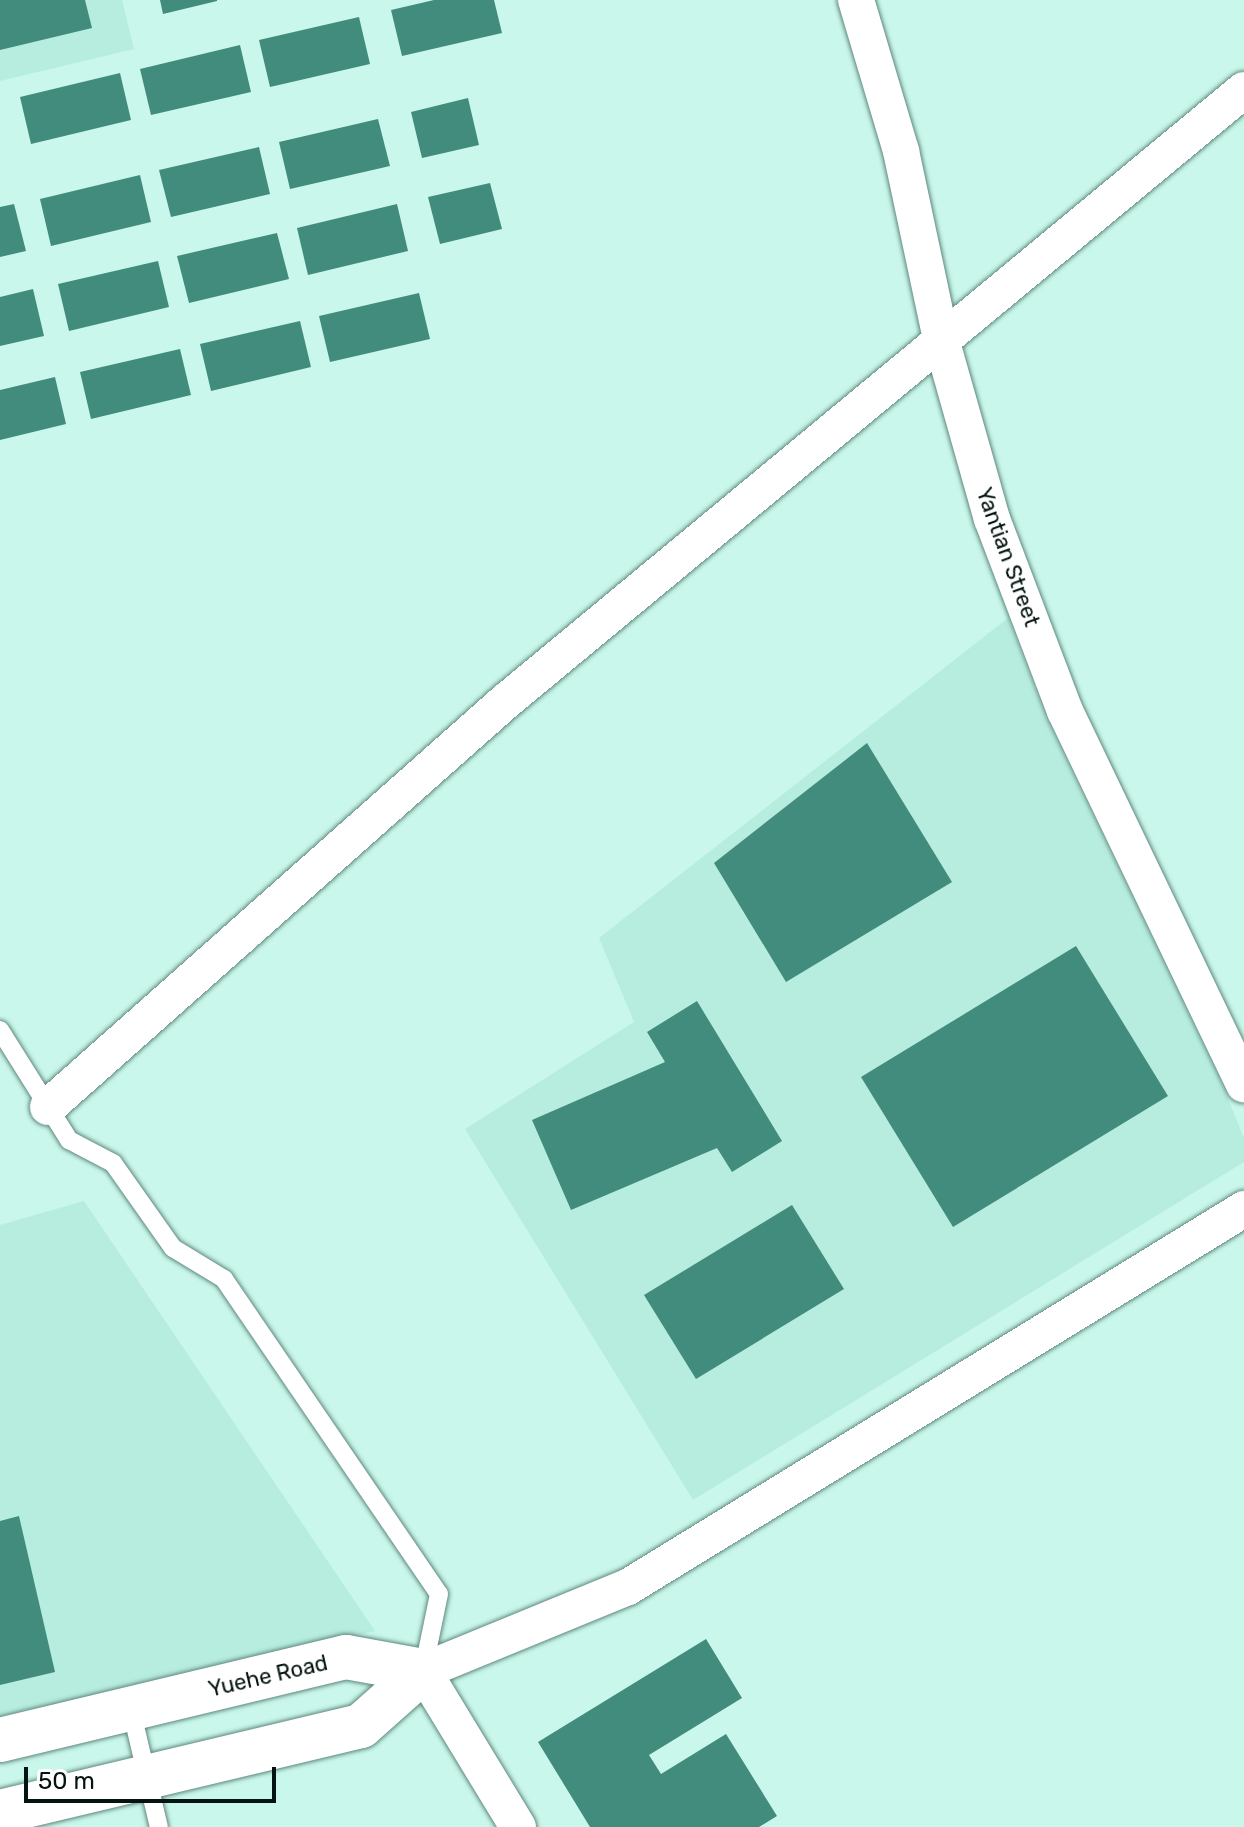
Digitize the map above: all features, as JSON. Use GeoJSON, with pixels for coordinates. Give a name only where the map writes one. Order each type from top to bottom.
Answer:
{"type":"FeatureCollection","features":[{"type":"Feature","properties":{"kind":"street","name":"Yantian Street"},"geometry":{"type":"LineString","coordinates":[[856,0],[901,151],[941,339],[992,519],[1065,711],[1244,1084]]}},
{"type":"Feature","properties":{"kind":"street"},"geometry":{"type":"LineString","coordinates":[[48,1107],[506,701],[1244,90]]}},
{"type":"Feature","properties":{"kind":"street"},"geometry":{"type":"LineString","coordinates":[[0,1812],[361,1726],[423,1671],[628,1587],[1244,1209]]}},
{"type":"Feature","properties":{"kind":"street","name":"Yuehe Road"},"geometry":{"type":"LineString","coordinates":[[0,1740],[346,1657],[423,1671]]}},
{"type":"Feature","properties":{"kind":"street"},"geometry":{"type":"LineString","coordinates":[[423,1671],[518,1827]]}},
{"type":"Feature","properties":{"kind":"lane"},"geometry":{"type":"LineString","coordinates":[[0,1030],[69,1140],[113,1163],[173,1248],[224,1279],[439,1594],[423,1671]]}},
{"type":"Feature","properties":{"kind":"lane"},"geometry":{"type":"LineString","coordinates":[[131,1709],[159,1827]]}},
{"type":"Feature","properties":{"kind":"shaded area"},"geometry":{"type":"Polygon","coordinates":[[[0,0],[122,0],[134,49],[0,81],[0,0]]]}},
{"type":"Feature","properties":{"kind":"shaded area"},"geometry":{"type":"Polygon","coordinates":[[[1008,618],[1046,718],[1222,1084],[1244,1138],[1244,1162],[693,1500],[465,1129],[634,1022],[599,938],[1008,618]]]}},
{"type":"Feature","properties":{"kind":"shaded area"},"geometry":{"type":"Polygon","coordinates":[[[84,1201],[375,1631],[0,1716],[0,1225],[84,1201]]]}},
{"type":"Feature","properties":{"kind":"building"},"geometry":{"type":"Polygon","coordinates":[[[0,0],[85,0],[92,28],[0,50],[0,0]]]}},
{"type":"Feature","properties":{"kind":"building"},"geometry":{"type":"Polygon","coordinates":[[[160,0],[217,0],[217,1],[163,14],[160,0]]]}},
{"type":"Feature","properties":{"kind":"building"},"geometry":{"type":"Polygon","coordinates":[[[434,0],[494,0],[502,33],[402,56],[391,10],[434,0]]]}},
{"type":"Feature","properties":{"kind":"building"},"geometry":{"type":"Polygon","coordinates":[[[359,17],[370,64],[270,87],[259,40],[359,17]]]}},
{"type":"Feature","properties":{"kind":"building"},"geometry":{"type":"Polygon","coordinates":[[[240,45],[251,92],[151,115],[140,69],[240,45]]]}},
{"type":"Feature","properties":{"kind":"building"},"geometry":{"type":"Polygon","coordinates":[[[120,73],[131,120],[31,144],[20,97],[120,73]]]}},
{"type":"Feature","properties":{"kind":"building"},"geometry":{"type":"Polygon","coordinates":[[[468,98],[479,145],[422,158],[411,112],[468,98]]]}},
{"type":"Feature","properties":{"kind":"building"},"geometry":{"type":"Polygon","coordinates":[[[378,119],[390,166],[290,189],[279,142],[378,119]]]}},
{"type":"Feature","properties":{"kind":"building"},"geometry":{"type":"Polygon","coordinates":[[[259,147],[270,194],[171,217],[159,170],[259,147]]]}},
{"type":"Feature","properties":{"kind":"building"},"geometry":{"type":"Polygon","coordinates":[[[140,175],[151,222],[51,246],[40,199],[140,175]]]}},
{"type":"Feature","properties":{"kind":"building"},"geometry":{"type":"Polygon","coordinates":[[[490,183],[502,229],[440,244],[428,197],[490,183]]]}},
{"type":"Feature","properties":{"kind":"building"},"geometry":{"type":"Polygon","coordinates":[[[14,204],[26,251],[0,257],[0,207],[14,204]]]}},
{"type":"Feature","properties":{"kind":"building"},"geometry":{"type":"Polygon","coordinates":[[[397,204],[408,251],[308,275],[297,228],[397,204]]]}},
{"type":"Feature","properties":{"kind":"building"},"geometry":{"type":"Polygon","coordinates":[[[277,233],[289,279],[189,303],[177,256],[277,233]]]}},
{"type":"Feature","properties":{"kind":"building"},"geometry":{"type":"Polygon","coordinates":[[[158,261],[169,307],[69,331],[58,284],[158,261]]]}},
{"type":"Feature","properties":{"kind":"building"},"geometry":{"type":"Polygon","coordinates":[[[33,289],[44,336],[0,346],[0,297],[33,289]]]}},
{"type":"Feature","properties":{"kind":"building"},"geometry":{"type":"Polygon","coordinates":[[[419,293],[430,339],[330,362],[319,316],[419,293]]]}},
{"type":"Feature","properties":{"kind":"building"},"geometry":{"type":"Polygon","coordinates":[[[300,321],[311,367],[211,391],[200,344],[300,321]]]}},
{"type":"Feature","properties":{"kind":"building"},"geometry":{"type":"Polygon","coordinates":[[[180,349],[191,395],[91,419],[80,372],[180,349]]]}},
{"type":"Feature","properties":{"kind":"building"},"geometry":{"type":"Polygon","coordinates":[[[55,377],[66,424],[0,440],[0,390],[55,377]]]}},
{"type":"Feature","properties":{"kind":"building"},"geometry":{"type":"Polygon","coordinates":[[[867,743],[952,882],[786,982],[714,863],[867,743]]]}},
{"type":"Feature","properties":{"kind":"building"},"geometry":{"type":"Polygon","coordinates":[[[1076,946],[1168,1096],[953,1227],[861,1077],[1076,946]]]}},
{"type":"Feature","properties":{"kind":"building"},"geometry":{"type":"Polygon","coordinates":[[[697,1001],[782,1141],[732,1172],[717,1148],[571,1210],[532,1120],[665,1062],[647,1032],[697,1001]]]}},
{"type":"Feature","properties":{"kind":"building"},"geometry":{"type":"Polygon","coordinates":[[[792,1205],[844,1289],[696,1379],[644,1295],[792,1205]]]}},
{"type":"Feature","properties":{"kind":"building"},"geometry":{"type":"Polygon","coordinates":[[[19,1516],[55,1672],[0,1685],[0,1521],[19,1516]]]}},
{"type":"Feature","properties":{"kind":"building"},"geometry":{"type":"Polygon","coordinates":[[[706,1639],[742,1698],[649,1755],[661,1774],[726,1734],[777,1816],[759,1827],[590,1827],[538,1742],[706,1639]]]}}]}
